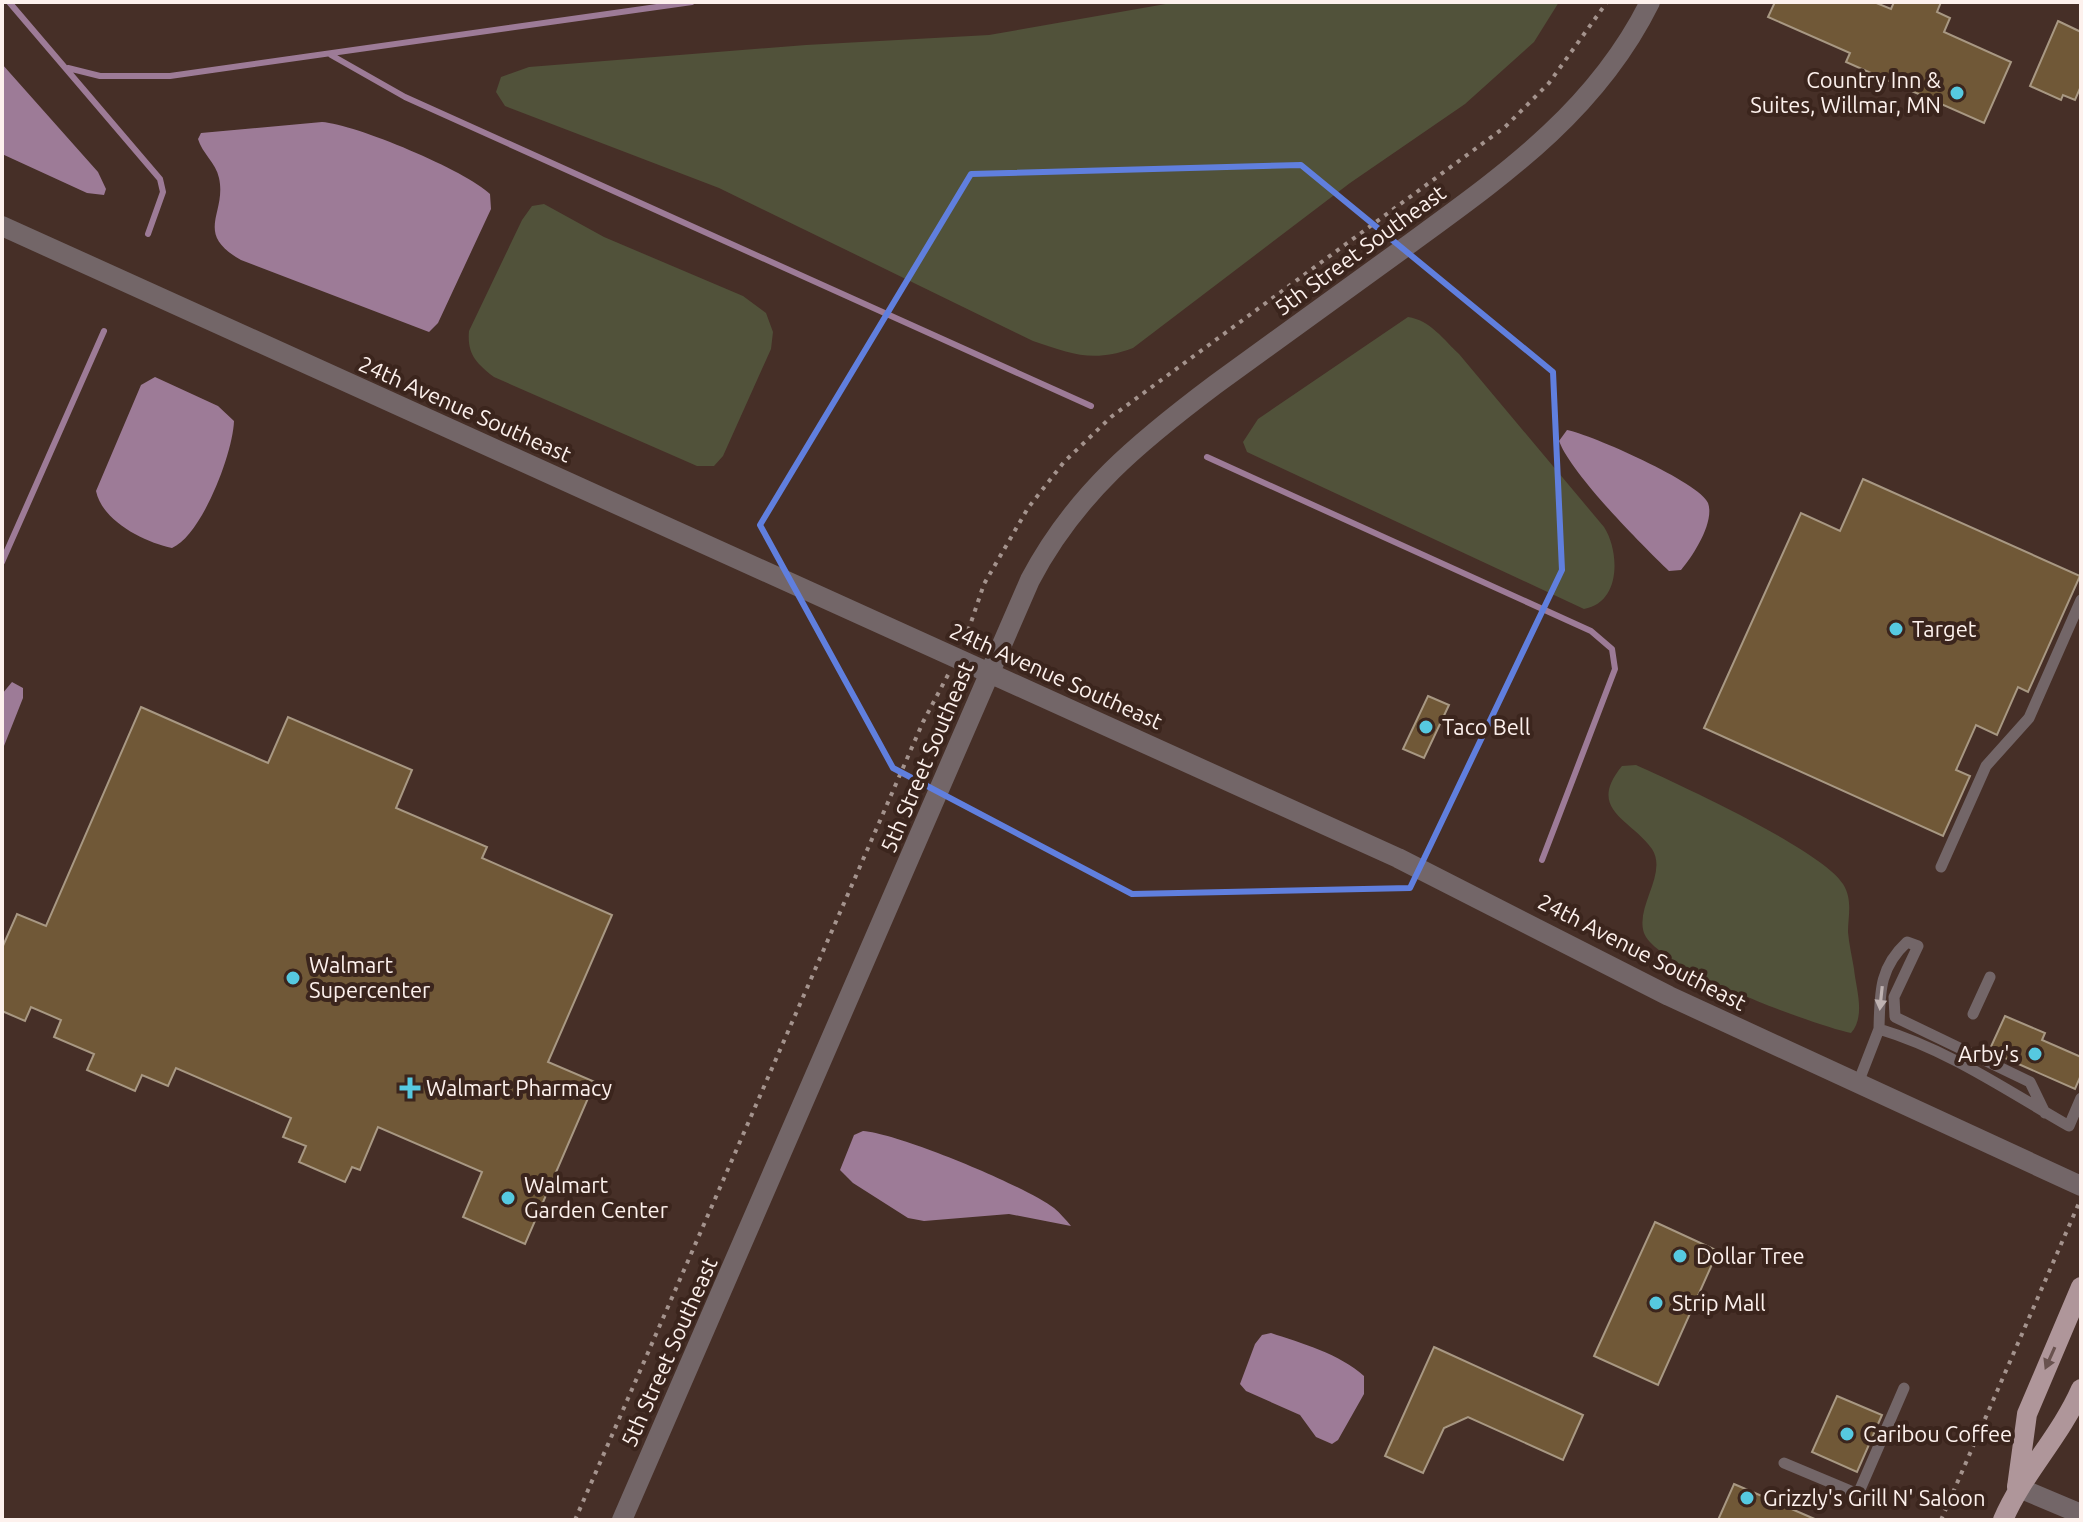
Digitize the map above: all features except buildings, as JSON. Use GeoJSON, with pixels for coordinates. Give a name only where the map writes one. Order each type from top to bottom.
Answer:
{"type":"FeatureCollection","features":[{"type":"Feature","properties":{"kind":"main road"},"geometry":{"type":"LineString","coordinates":[[2017,1487],[2027,1414],[2081,1287]]}},
{"type":"Feature","properties":{"kind":"main road"},"geometry":{"type":"LineString","coordinates":[[2003,1520],[2017,1487],[2057,1436],[2081,1389]]}},
{"type":"Feature","properties":{"kind":"street","name":"5th Street Southeast"},"geometry":{"type":"LineString","coordinates":[[622,1520],[990,672],[1043,555],[1068,517],[1098,481],[1156,428],[1532,153],[1596,87],[1650,2]]}},
{"type":"Feature","properties":{"kind":"street","name":"24th Avenue Southeast"},"geometry":{"type":"LineString","coordinates":[[2,226],[1398,858],[1659,991],[2081,1186]]}},
{"type":"Feature","properties":{"kind":"street"},"geometry":{"type":"LineString","coordinates":[[2017,1487],[2081,1514]]}},
{"type":"Feature","properties":{"kind":"lane"},"geometry":{"type":"LineString","coordinates":[[1941,867],[1986,766],[2029,718],[2081,600]]}},
{"type":"Feature","properties":{"kind":"lane"},"geometry":{"type":"LineString","coordinates":[[1858,1083],[1879,1029],[1880,996],[1890,958],[1907,942],[1918,946],[1894,997],[1895,1017],[2030,1082],[2045,1113]]}},
{"type":"Feature","properties":{"kind":"lane"},"geometry":{"type":"LineString","coordinates":[[1885,973],[1901,982]]}},
{"type":"Feature","properties":{"kind":"lane"},"geometry":{"type":"LineString","coordinates":[[1973,1014],[1990,977]]}},
{"type":"Feature","properties":{"kind":"lane"},"geometry":{"type":"LineString","coordinates":[[1879,1029],[1923,1042],[2021,1095],[2069,1126],[2081,1098]]}},
{"type":"Feature","properties":{"kind":"lane"},"geometry":{"type":"LineString","coordinates":[[1784,1463],[1858,1494],[1904,1388]]}},
{"type":"Feature","properties":{"kind":"path"},"geometry":{"type":"LineString","coordinates":[[1941,1520],[2081,1197]]}},
{"type":"Feature","properties":{"kind":"highlighted area"},"geometry":{"type":"Polygon","coordinates":[[[1301,165],[1553,372],[1562,570],[1410,888],[1132,894],[893,768],[760,525],[971,174],[1301,165]]]}},
{"type":"Feature","properties":{"kind":"green space"},"geometry":{"type":"Polygon","coordinates":[[[1177,2],[1559,2],[1534,42],[1465,104],[1350,183],[1133,348],[1106,355],[1071,353],[1033,341],[719,188],[505,106],[496,92],[501,77],[529,67],[806,45],[989,35],[1177,2]]]}},
{"type":"Feature","properties":{"kind":"green space"},"geometry":{"type":"Polygon","coordinates":[[[544,204],[604,237],[743,296],[766,313],[773,332],[771,349],[723,456],[714,466],[697,466],[494,377],[474,357],[469,331],[522,220],[532,206],[544,204]]]}},
{"type":"Feature","properties":{"kind":"green space"},"geometry":{"type":"Polygon","coordinates":[[[1408,317],[1430,326],[1459,354],[1604,527],[1613,550],[1614,575],[1605,597],[1596,605],[1584,609],[1247,452],[1243,442],[1258,419],[1408,317]]]}},
{"type":"Feature","properties":{"kind":"green space"},"geometry":{"type":"Polygon","coordinates":[[[1636,765],[1779,836],[1830,870],[1843,884],[1849,902],[1848,932],[1859,1002],[1858,1019],[1851,1033],[1804,1019],[1738,993],[1676,962],[1655,947],[1644,933],[1642,923],[1656,859],[1652,849],[1610,804],[1612,781],[1622,766],[1636,765]]]}},
{"type":"Feature","properties":{"kind":"shaded area"},"geometry":{"type":"Polygon","coordinates":[[[2,64],[98,172],[106,189],[104,195],[87,193],[2,154],[2,64]]]}},
{"type":"Feature","properties":{"kind":"shaded area"},"geometry":{"type":"Polygon","coordinates":[[[322,122],[359,131],[410,150],[459,173],[490,194],[491,209],[438,323],[429,332],[241,260],[218,241],[215,222],[219,178],[198,139],[201,133],[322,122]]]}},
{"type":"Feature","properties":{"kind":"shaded area"},"geometry":{"type":"Polygon","coordinates":[[[155,377],[218,406],[234,421],[222,472],[205,511],[183,540],[172,548],[149,541],[115,521],[106,512],[96,491],[141,385],[155,377]]]}},
{"type":"Feature","properties":{"kind":"shaded area"},"geometry":{"type":"Polygon","coordinates":[[[1567,430],[1620,450],[1666,472],[1701,494],[1708,503],[1706,529],[1681,570],[1669,571],[1592,490],[1559,441],[1567,430]]]}},
{"type":"Feature","properties":{"kind":"shaded area"},"geometry":{"type":"Polygon","coordinates":[[[12,682],[23,688],[23,698],[2,751],[2,694],[12,682]]]}},
{"type":"Feature","properties":{"kind":"shaded area"},"geometry":{"type":"Polygon","coordinates":[[[863,1131],[904,1141],[990,1174],[1054,1208],[1071,1226],[1009,1214],[924,1221],[908,1218],[853,1183],[840,1170],[854,1135],[863,1131]]]}},
{"type":"Feature","properties":{"kind":"shaded area"},"geometry":{"type":"Polygon","coordinates":[[[1271,1333],[1332,1355],[1364,1376],[1364,1394],[1338,1440],[1332,1444],[1316,1437],[1300,1415],[1246,1391],[1240,1384],[1255,1344],[1262,1335],[1271,1333]]]}},
{"type":"Feature","properties":{"kind":"waterway"},"geometry":{"type":"LineString","coordinates":[[9,2],[160,179],[163,192],[148,234]]}},
{"type":"Feature","properties":{"kind":"waterway"},"geometry":{"type":"LineString","coordinates":[[68,68],[100,76],[170,76],[692,2]]}},
{"type":"Feature","properties":{"kind":"waterway"},"geometry":{"type":"LineString","coordinates":[[331,55],[405,97],[1091,406]]}},
{"type":"Feature","properties":{"kind":"waterway"},"geometry":{"type":"LineString","coordinates":[[2,562],[104,331]]}},
{"type":"Feature","properties":{"kind":"waterway"},"geometry":{"type":"LineString","coordinates":[[1207,457],[1591,631],[1612,649],[1615,669],[1542,860]]}},
{"type":"Feature","properties":{"kind":"place","name":"Country Inn & Suites, Willmar, MN"},"geometry":{"type":"Point","coordinates":[1957,93]}},
{"type":"Feature","properties":{"kind":"place","name":"Target"},"geometry":{"type":"Point","coordinates":[1896,629]}},
{"type":"Feature","properties":{"kind":"place","name":"Taco Bell"},"geometry":{"type":"Point","coordinates":[1426,727]}},
{"type":"Feature","properties":{"kind":"place","name":"Walmart Supercenter"},"geometry":{"type":"Point","coordinates":[293,978]}},
{"type":"Feature","properties":{"kind":"place","name":"Arby's"},"geometry":{"type":"Point","coordinates":[2035,1054]}},
{"type":"Feature","properties":{"kind":"place","name":"Walmart Pharmacy"},"geometry":{"type":"Point","coordinates":[410,1088]}},
{"type":"Feature","properties":{"kind":"place","name":"Walmart Garden Center"},"geometry":{"type":"Point","coordinates":[508,1198]}},
{"type":"Feature","properties":{"kind":"place","name":"Dollar Tree"},"geometry":{"type":"Point","coordinates":[1680,1256]}},
{"type":"Feature","properties":{"kind":"place","name":"Strip Mall"},"geometry":{"type":"Point","coordinates":[1656,1303]}},
{"type":"Feature","properties":{"kind":"place","name":"Caribou Coffee"},"geometry":{"type":"Point","coordinates":[1847,1434]}},
{"type":"Feature","properties":{"kind":"place","name":"Grizzly's Grill N' Saloon"},"geometry":{"type":"Point","coordinates":[1747,1498]}}]}
